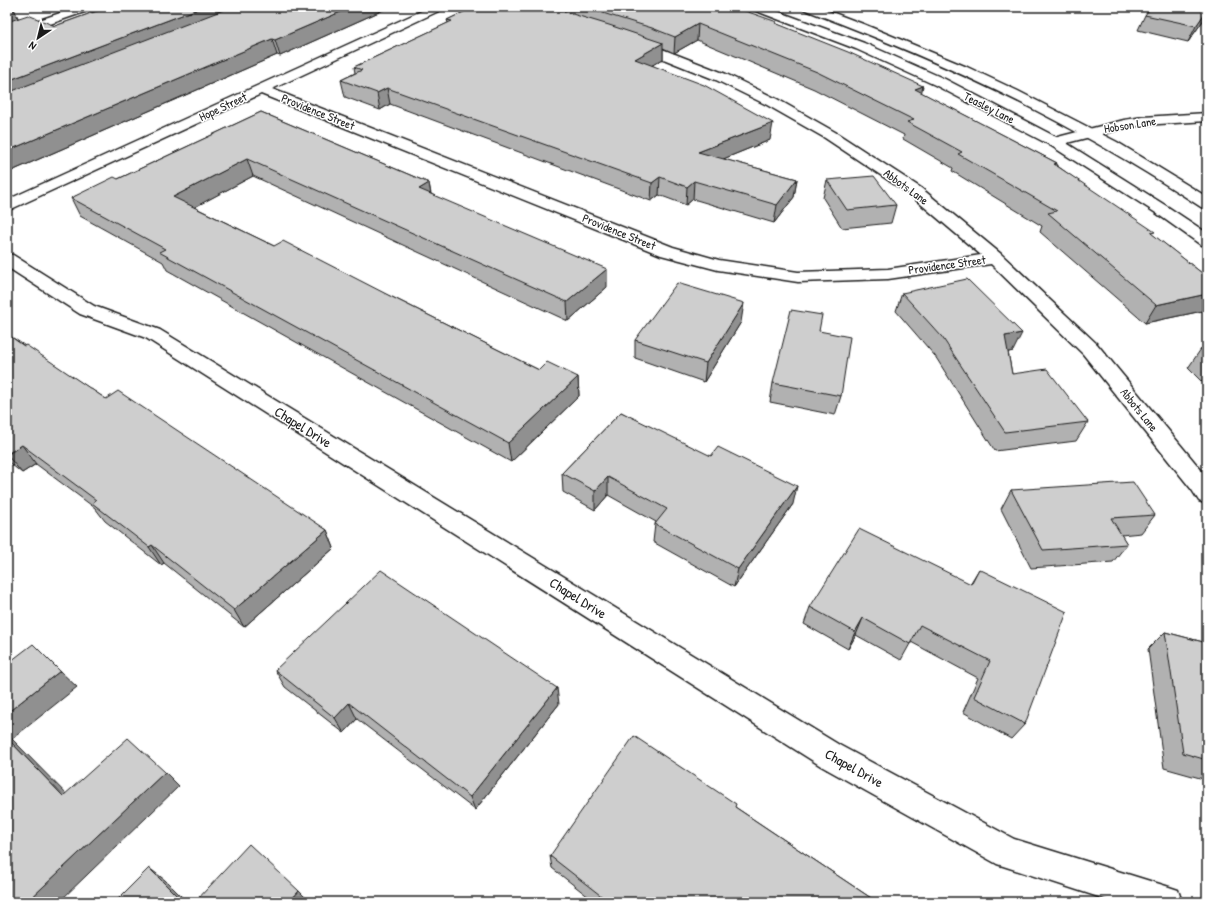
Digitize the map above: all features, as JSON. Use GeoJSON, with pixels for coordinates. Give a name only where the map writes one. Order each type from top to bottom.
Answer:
{"type":"FeatureCollection","features":[{"type":"Feature","properties":{"kind":"street"},"geometry":{"type":"LineString","coordinates":[[62,7],[75,12]]}},
{"type":"Feature","properties":{"kind":"street"},"geometry":{"type":"LineString","coordinates":[[7,35],[89,7]]}},
{"type":"Feature","properties":{"kind":"street","name":"Hope Street"},"geometry":{"type":"LineString","coordinates":[[7,206],[439,7]]}},
{"type":"Feature","properties":{"kind":"street","name":"Teasley Lane"},"geometry":{"type":"LineString","coordinates":[[755,7],[860,46],[905,65],[1055,142],[1162,210],[1207,241]]}},
{"type":"Feature","properties":{"kind":"street","name":"Teasley Lane"},"geometry":{"type":"LineString","coordinates":[[807,7],[878,33],[950,63],[1089,133],[1133,157],[1207,204]]}},
{"type":"Feature","properties":{"kind":"street","name":"Abbots Lane"},"geometry":{"type":"LineString","coordinates":[[618,38],[656,50],[772,102],[830,135],[915,191],[995,258],[1090,349],[1200,484],[1207,495]]}},
{"type":"Feature","properties":{"kind":"street","name":"Providence Street"},"geometry":{"type":"LineString","coordinates":[[262,89],[667,251],[718,265],[798,277],[888,274],[995,258]]}},
{"type":"Feature","properties":{"kind":"street","name":"Hobson Lane"},"geometry":{"type":"LineString","coordinates":[[1055,142],[1115,126],[1143,121],[1207,117]]}},
{"type":"Feature","properties":{"kind":"street","name":"Chapel Drive"},"geometry":{"type":"LineString","coordinates":[[7,259],[87,310],[153,334],[832,756],[1008,853],[1166,902]]}},
{"type":"Feature","properties":{"kind":"building"},"geometry":{"type":"Polygon","coordinates":[[[7,7],[9,7],[14,9],[7,11],[7,7]]]}},
{"type":"Feature","properties":{"kind":"building"},"geometry":{"type":"Polygon","coordinates":[[[108,7],[203,7],[7,81],[7,22],[28,15],[55,26],[108,7]]]}},
{"type":"Feature","properties":{"kind":"building"},"geometry":{"type":"Polygon","coordinates":[[[231,7],[352,7],[275,40],[272,39],[7,151],[7,93],[231,7]]]}},
{"type":"Feature","properties":{"kind":"building"},"geometry":{"type":"Polygon","coordinates":[[[474,7],[549,7],[663,43],[635,59],[704,85],[773,123],[698,152],[797,179],[777,205],[694,181],[687,187],[660,177],[652,183],[387,88],[377,93],[341,80],[362,70],[354,67],[452,21],[447,20],[474,7]]]}},
{"type":"Feature","properties":{"kind":"building"},"geometry":{"type":"Polygon","coordinates":[[[583,7],[734,7],[777,22],[775,23],[848,52],[923,86],[915,89],[1057,163],[1054,164],[1155,232],[1151,233],[1207,277],[1207,294],[1156,305],[1048,213],[1057,211],[958,154],[962,152],[907,122],[914,120],[817,72],[698,24],[675,37],[652,28],[583,7]]]}},
{"type":"Feature","properties":{"kind":"building"},"geometry":{"type":"Polygon","coordinates":[[[1151,7],[1207,7],[1207,10],[1196,26],[1145,15],[1151,7]]]}},
{"type":"Feature","properties":{"kind":"building"},"geometry":{"type":"Polygon","coordinates":[[[261,112],[429,183],[419,189],[607,269],[567,302],[247,159],[173,197],[274,246],[283,241],[539,370],[547,362],[578,377],[508,443],[159,252],[165,249],[71,198],[114,177],[118,179],[261,112]]]}},
{"type":"Feature","properties":{"kind":"building"},"geometry":{"type":"Polygon","coordinates":[[[874,176],[896,205],[847,210],[827,180],[874,176]]]}},
{"type":"Feature","properties":{"kind":"building"},"geometry":{"type":"Polygon","coordinates":[[[967,279],[1022,333],[1005,336],[1012,374],[1047,369],[1088,422],[1005,432],[942,337],[902,293],[967,279]]]}},
{"type":"Feature","properties":{"kind":"building"},"geometry":{"type":"Polygon","coordinates":[[[677,283],[744,303],[706,363],[635,340],[677,283]]]}},
{"type":"Feature","properties":{"kind":"building"},"geometry":{"type":"Polygon","coordinates":[[[791,310],[822,315],[819,331],[850,337],[841,396],[773,383],[791,310]]]}},
{"type":"Feature","properties":{"kind":"building"},"geometry":{"type":"Polygon","coordinates":[[[7,334],[24,346],[26,345],[106,399],[118,391],[327,530],[234,610],[152,545],[149,547],[92,503],[96,500],[22,445],[7,454],[7,334]]]}},
{"type":"Feature","properties":{"kind":"building"},"geometry":{"type":"Polygon","coordinates":[[[1207,348],[1207,355],[1201,349],[1207,348]]]}},
{"type":"Feature","properties":{"kind":"building"},"geometry":{"type":"Polygon","coordinates":[[[621,412],[711,456],[718,447],[797,486],[738,569],[655,524],[667,509],[608,477],[595,491],[562,473],[621,412]]]}},
{"type":"Feature","properties":{"kind":"building"},"geometry":{"type":"Polygon","coordinates":[[[1133,482],[1155,515],[1111,518],[1127,544],[1043,550],[1011,490],[1133,482]]]}},
{"type":"Feature","properties":{"kind":"building"},"geometry":{"type":"Polygon","coordinates":[[[859,529],[971,584],[979,569],[1067,612],[1025,724],[974,697],[990,661],[920,625],[910,644],[863,618],[855,632],[810,607],[859,529]]]}},
{"type":"Feature","properties":{"kind":"building"},"geometry":{"type":"Polygon","coordinates":[[[381,570],[557,688],[470,797],[349,703],[335,718],[275,670],[381,570]]]}},
{"type":"Feature","properties":{"kind":"building"},"geometry":{"type":"Polygon","coordinates":[[[1165,632],[1207,643],[1207,760],[1183,753],[1165,632]]]}},
{"type":"Feature","properties":{"kind":"building"},"geometry":{"type":"Polygon","coordinates":[[[33,644],[60,671],[7,713],[7,664],[33,644]]]}},
{"type":"Feature","properties":{"kind":"building"},"geometry":{"type":"Polygon","coordinates":[[[634,736],[736,804],[735,807],[877,902],[609,902],[550,856],[634,736]]]}},
{"type":"Feature","properties":{"kind":"building"},"geometry":{"type":"Polygon","coordinates":[[[7,738],[63,796],[128,738],[165,772],[27,902],[7,902],[7,738]]]}},
{"type":"Feature","properties":{"kind":"building"},"geometry":{"type":"Polygon","coordinates":[[[249,844],[299,891],[289,902],[195,902],[249,844]]]}},
{"type":"Feature","properties":{"kind":"building"},"geometry":{"type":"Polygon","coordinates":[[[149,868],[183,902],[115,902],[149,868]]]}}]}
